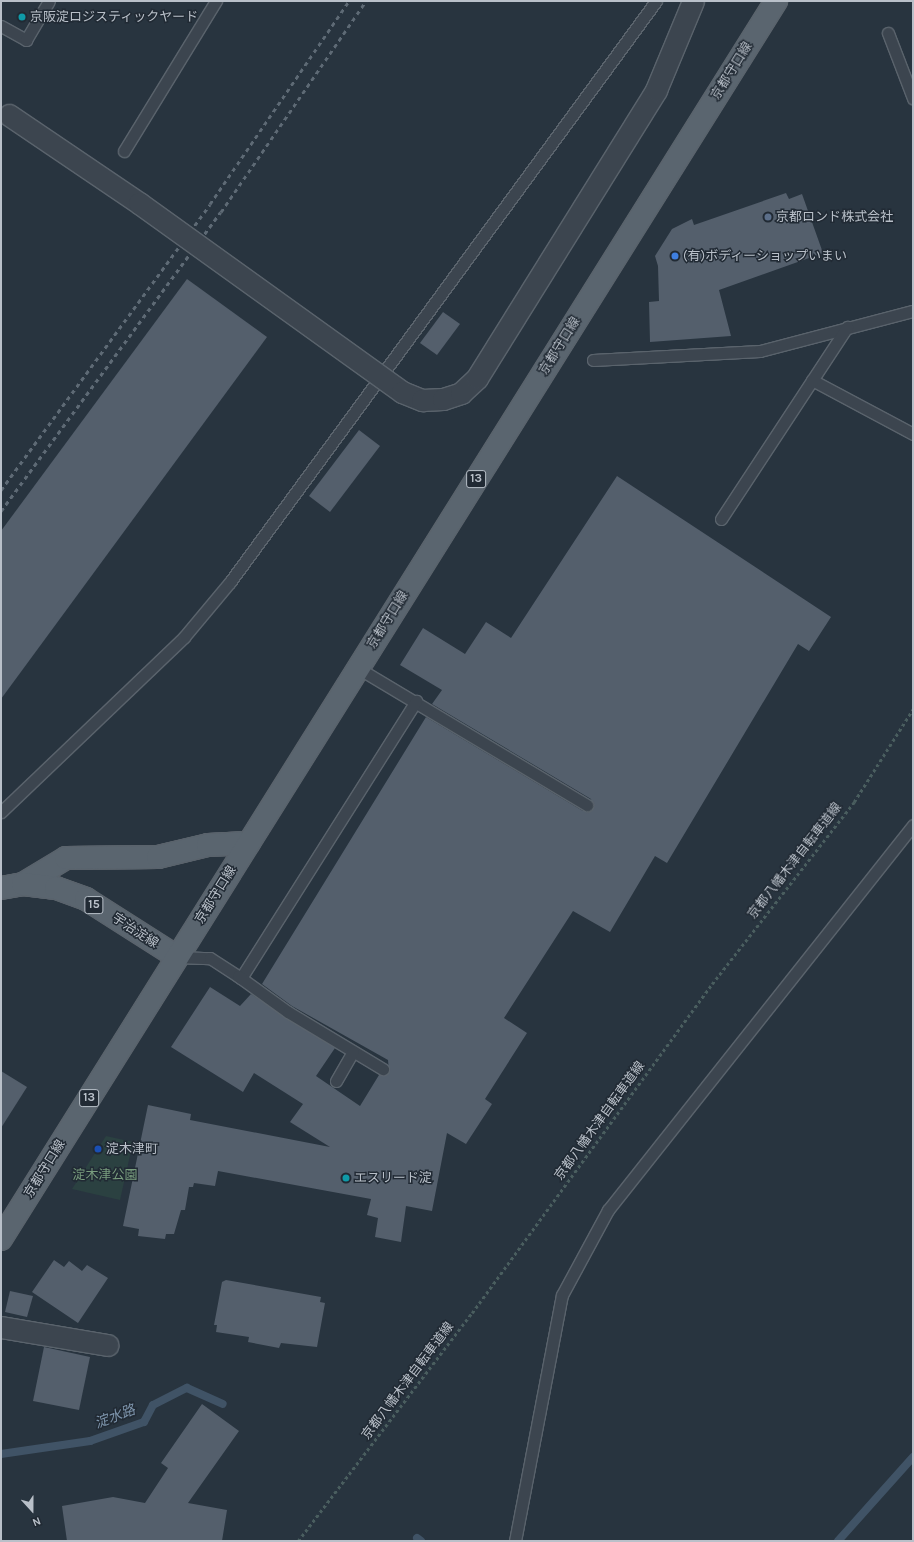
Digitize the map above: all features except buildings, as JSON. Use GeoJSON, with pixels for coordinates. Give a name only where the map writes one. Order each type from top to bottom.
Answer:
{"type":"FeatureCollection","features":[{"type":"Feature","properties":{"kind":"main road","name":"京都守口線"},"geometry":{"type":"LineString","coordinates":[[1,1239],[776,1]]}},
{"type":"Feature","properties":{"kind":"main road"},"geometry":{"type":"LineString","coordinates":[[23,884],[66,858],[158,857],[208,845],[249,843]]}},
{"type":"Feature","properties":{"kind":"main road","name":"宇治淀線"},"geometry":{"type":"LineString","coordinates":[[1,888],[23,884],[56,888],[86,899],[177,957]]}},
{"type":"Feature","properties":{"kind":"street"},"geometry":{"type":"LineString","coordinates":[[5,113],[139,203],[402,392],[422,400],[443,399],[461,393],[478,378],[656,90],[693,1]]}},
{"type":"Feature","properties":{"kind":"street"},"geometry":{"type":"LineString","coordinates":[[1,1327],[107,1345]]}},
{"type":"Feature","properties":{"kind":"lane"},"geometry":{"type":"LineString","coordinates":[[1,26],[26,40],[49,1]]}},
{"type":"Feature","properties":{"kind":"lane"},"geometry":{"type":"LineString","coordinates":[[124,150],[216,1]]}},
{"type":"Feature","properties":{"kind":"lane"},"geometry":{"type":"LineString","coordinates":[[1,812],[184,637],[230,582],[656,1]]}},
{"type":"Feature","properties":{"kind":"lane"},"geometry":{"type":"LineString","coordinates":[[888,33],[913,98]]}},
{"type":"Feature","properties":{"kind":"lane"},"geometry":{"type":"LineString","coordinates":[[593,360],[760,351],[913,310]]}},
{"type":"Feature","properties":{"kind":"lane"},"geometry":{"type":"LineString","coordinates":[[722,519],[847,327]]}},
{"type":"Feature","properties":{"kind":"lane"},"geometry":{"type":"LineString","coordinates":[[812,380],[913,434]]}},
{"type":"Feature","properties":{"kind":"lane"},"geometry":{"type":"LineString","coordinates":[[358,668],[416,701],[587,805]]}},
{"type":"Feature","properties":{"kind":"lane"},"geometry":{"type":"LineString","coordinates":[[238,976],[241,978],[416,701]]}},
{"type":"Feature","properties":{"kind":"lane"},"geometry":{"type":"LineString","coordinates":[[515,1541],[562,1295],[608,1210],[913,825]]}},
{"type":"Feature","properties":{"kind":"lane"},"geometry":{"type":"LineString","coordinates":[[177,957],[210,958],[383,1070]]}},
{"type":"Feature","properties":{"kind":"lane"},"geometry":{"type":"LineString","coordinates":[[336,1081],[353,1052]]}},
{"type":"Feature","properties":{"kind":"path","name":"京都八幡木津自転車道線"},"geometry":{"type":"LineString","coordinates":[[298,1541],[472,1313],[712,984],[854,802],[913,709]]}},
{"type":"Feature","properties":{"kind":"green space","name":"淀木津公園"},"geometry":{"type":"Polygon","coordinates":[[[106,1136],[133,1142],[120,1200],[72,1189],[106,1136]]]}},
{"type":"Feature","properties":{"kind":"waterway","name":"淀水路"},"geometry":{"type":"LineString","coordinates":[[1,1454],[90,1441],[144,1422],[153,1405],[187,1388],[223,1404]]}},
{"type":"Feature","properties":{"kind":"waterway"},"geometry":{"type":"LineString","coordinates":[[838,1541],[913,1457]]}},
{"type":"Feature","properties":{"kind":"waterway"},"geometry":{"type":"LineString","coordinates":[[417,1538],[421,1541]]}},
{"type":"Feature","properties":{"kind":"railway"},"geometry":{"type":"LineString","coordinates":[[1,490],[210,204],[349,1]]}},
{"type":"Feature","properties":{"kind":"railway"},"geometry":{"type":"LineString","coordinates":[[1,511],[221,212],[366,1]]}},
{"type":"Feature","properties":{"kind":"place","name":"京阪淀ロジスティックヤード"},"geometry":{"type":"Point","coordinates":[22,17]}},
{"type":"Feature","properties":{"kind":"place","name":"京都ロンド株式会社"},"geometry":{"type":"Point","coordinates":[768,217]}},
{"type":"Feature","properties":{"kind":"place","name":"(有)ボディーショップいまい"},"geometry":{"type":"Point","coordinates":[675,256]}},
{"type":"Feature","properties":{"kind":"place","name":"淀木津町"},"geometry":{"type":"Point","coordinates":[98,1149]}},
{"type":"Feature","properties":{"kind":"place","name":"エスリード淀"},"geometry":{"type":"Point","coordinates":[346,1178]}}]}
